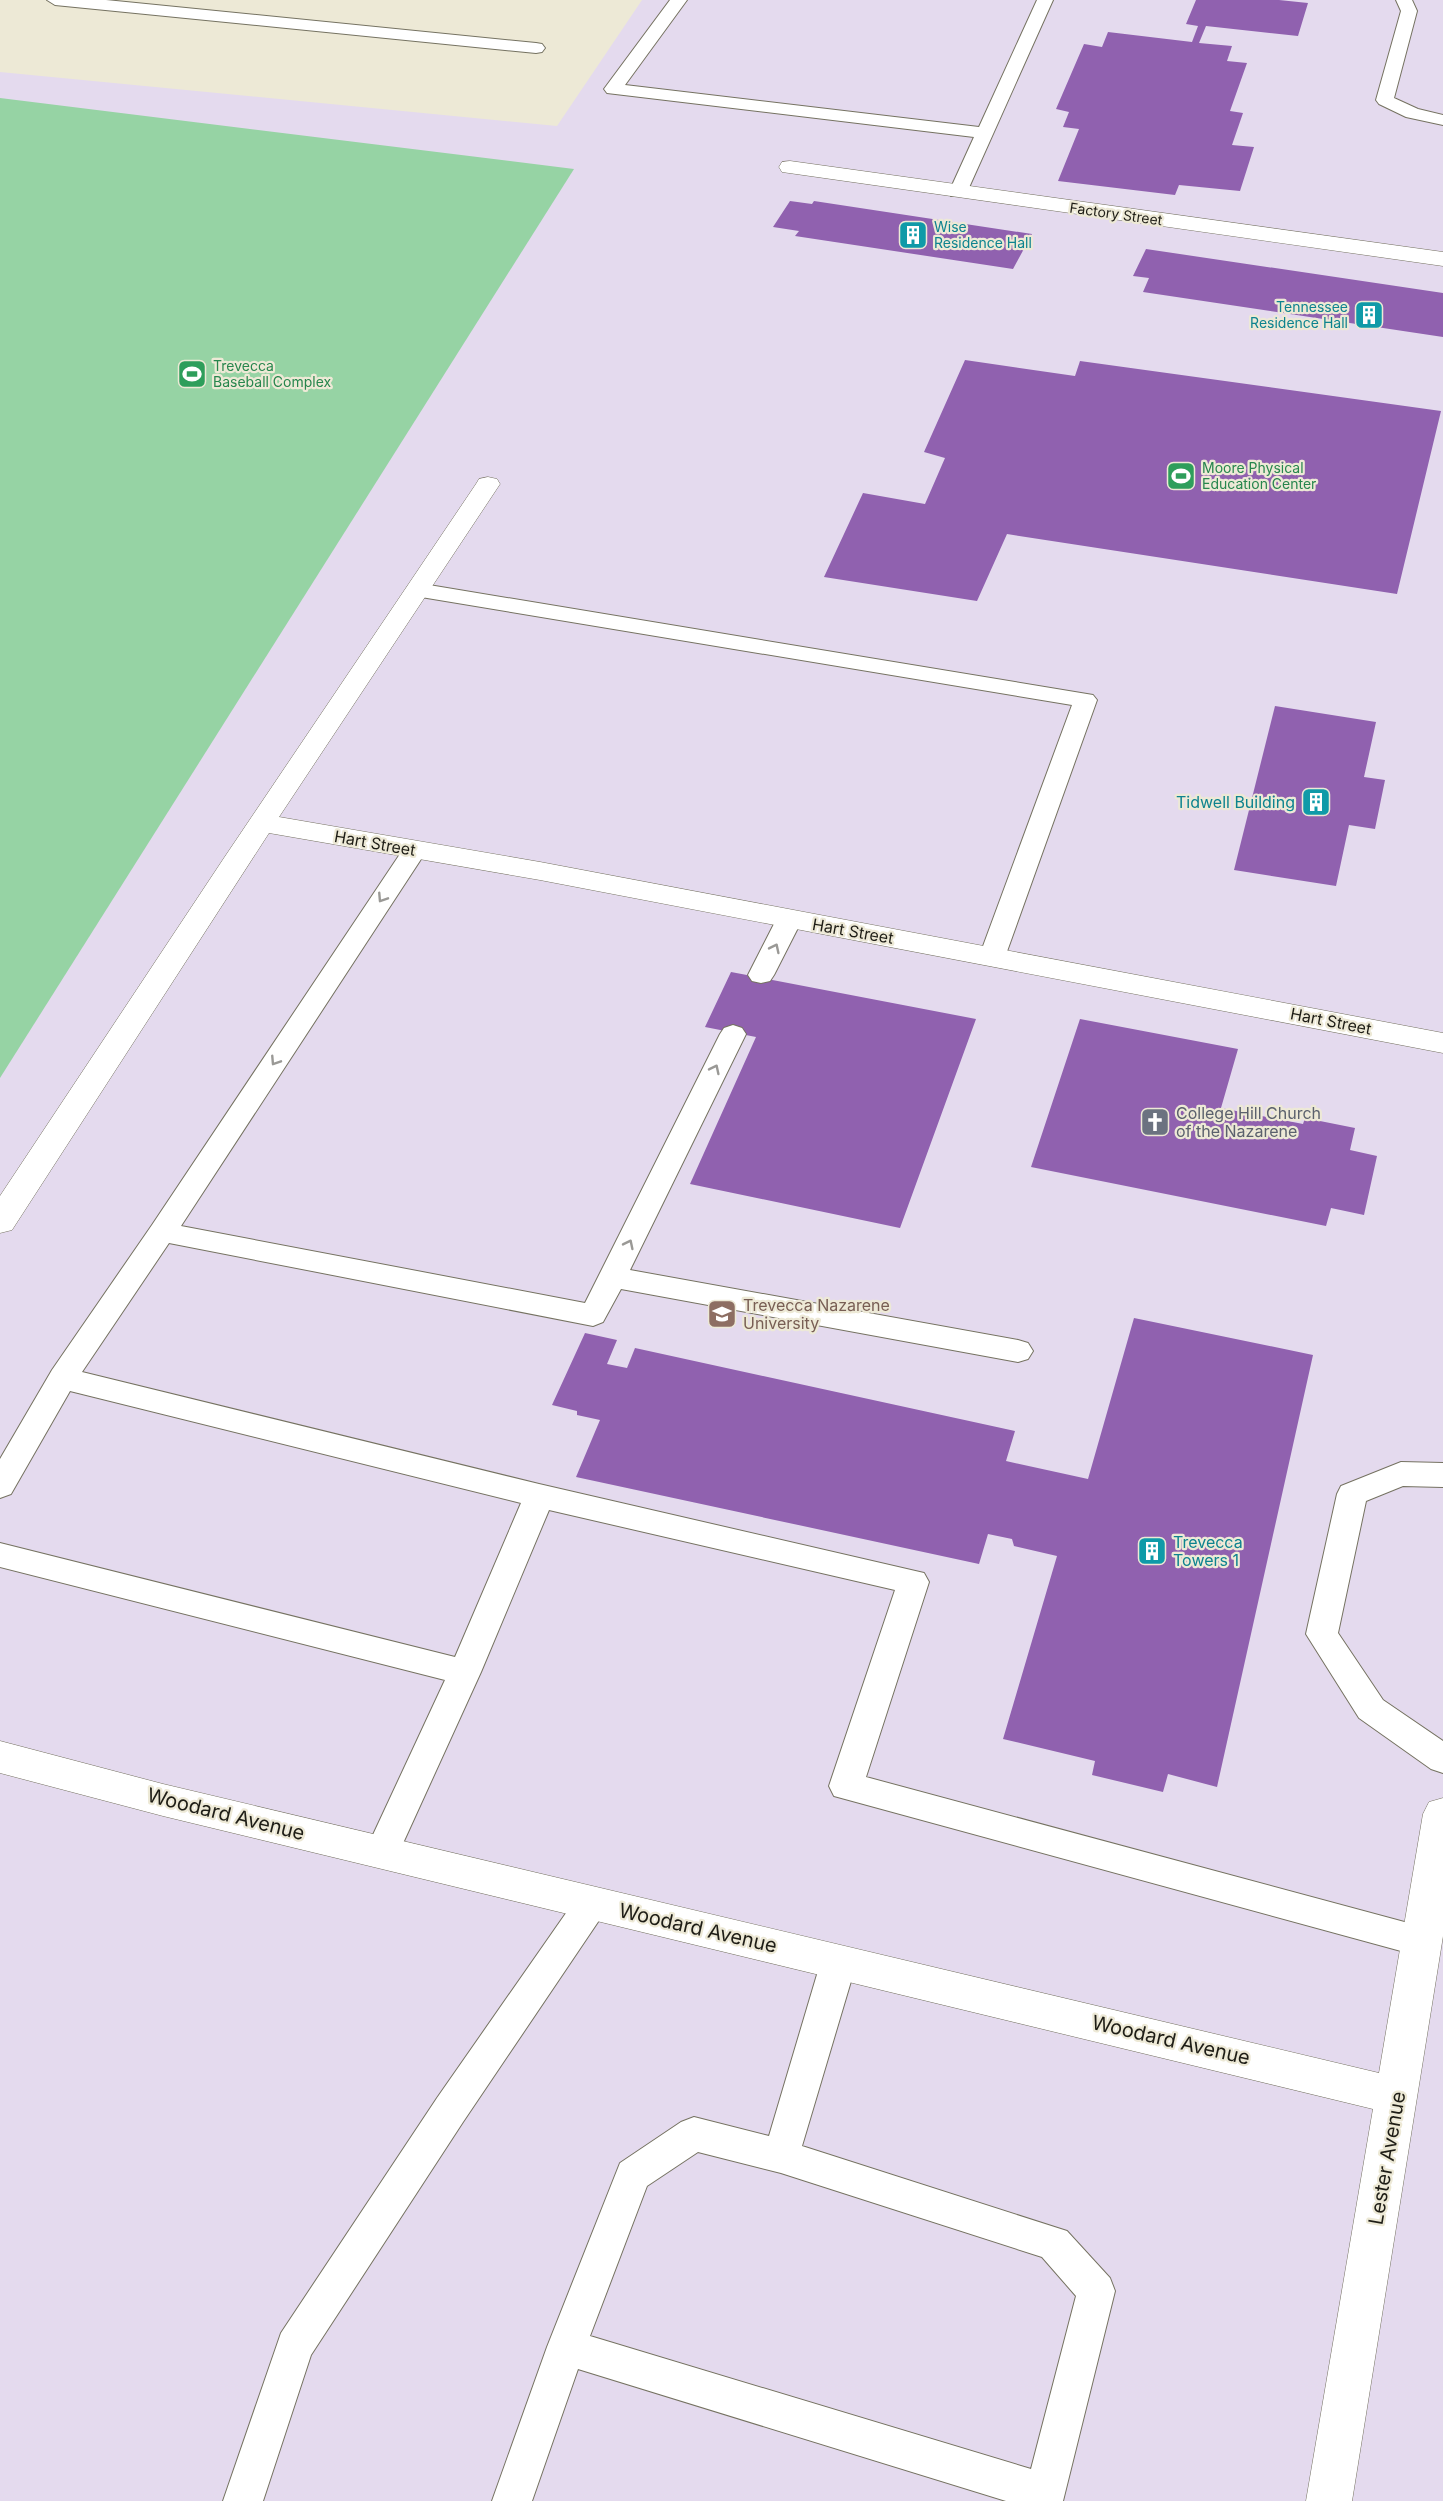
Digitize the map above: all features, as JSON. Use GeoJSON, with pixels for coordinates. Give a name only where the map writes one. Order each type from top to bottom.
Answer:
{"type":"FeatureCollection","features":[{"type":"Feature","properties":{"kind":"street","name":"Factory Street"},"geometry":{"type":"LineString","coordinates":[[790,167],[1443,259]]}},
{"type":"Feature","properties":{"kind":"street"},"geometry":{"type":"LineString","coordinates":[[0,1222],[488,484]]}},
{"type":"Feature","properties":{"kind":"street","name":"Hart Street"},"geometry":{"type":"LineString","coordinates":[[262,824],[415,850],[1443,1042]]}},
{"type":"Feature","properties":{"kind":"street","name":"Woodard Avenue"},"geometry":{"type":"LineString","coordinates":[[0,1757],[163,1800],[1397,2096]]}},
{"type":"Feature","properties":{"kind":"street","name":"Lester Avenue"},"geometry":{"type":"LineString","coordinates":[[1329,2501],[1443,1814]]}},
{"type":"Feature","properties":{"kind":"lane"},"geometry":{"type":"LineString","coordinates":[[55,0],[536,48]]}},
{"type":"Feature","properties":{"kind":"lane"},"geometry":{"type":"LineString","coordinates":[[679,0],[613,89],[985,133]]}},
{"type":"Feature","properties":{"kind":"lane"},"geometry":{"type":"LineString","coordinates":[[958,192],[1045,0]]}},
{"type":"Feature","properties":{"kind":"lane"},"geometry":{"type":"LineString","coordinates":[[1404,0],[1409,11],[1385,100],[1412,113],[1443,120]]}},
{"type":"Feature","properties":{"kind":"lane"},"geometry":{"type":"LineString","coordinates":[[417,590],[1085,700],[992,957]]}},
{"type":"Feature","properties":{"kind":"lane"},"geometry":{"type":"LineString","coordinates":[[0,1486],[62,1378],[162,1232],[415,850]]}},
{"type":"Feature","properties":{"kind":"lane"},"geometry":{"type":"LineString","coordinates":[[761,975],[789,920]]}},
{"type":"Feature","properties":{"kind":"lane"},"geometry":{"type":"LineString","coordinates":[[162,1232],[593,1315],[733,1034]]}},
{"type":"Feature","properties":{"kind":"lane"},"geometry":{"type":"LineString","coordinates":[[613,1277],[1018,1351]]}},
{"type":"Feature","properties":{"kind":"lane"},"geometry":{"type":"LineString","coordinates":[[62,1378],[539,1496],[913,1582],[846,1786],[1423,1942]]}},
{"type":"Feature","properties":{"kind":"lane"},"geometry":{"type":"LineString","coordinates":[[1443,1475],[1401,1474],[1352,1494],[1322,1634],[1371,1709],[1443,1759]]}},
{"type":"Feature","properties":{"kind":"lane"},"geometry":{"type":"LineString","coordinates":[[382,1851],[465,1672],[539,1496]]}},
{"type":"Feature","properties":{"kind":"lane"},"geometry":{"type":"LineString","coordinates":[[0,1555],[465,1672]]}},
{"type":"Feature","properties":{"kind":"lane"},"geometry":{"type":"LineString","coordinates":[[243,2501],[295,2346],[450,2110],[592,1903]]}},
{"type":"Feature","properties":{"kind":"lane"},"geometry":{"type":"LineString","coordinates":[[781,2156],[839,1961]]}},
{"type":"Feature","properties":{"kind":"lane"},"geometry":{"type":"LineString","coordinates":[[512,2501],[566,2347],[633,2175],[694,2134],[781,2156],[1054,2243],[1096,2291],[1044,2497],[566,2347]]}},
{"type":"Feature","properties":{"kind":"shaded area","name":"Trevecca Nazarene University"},"geometry":{"type":"Polygon","coordinates":[[[642,0],[1443,0],[1443,2501],[0,2501],[0,72],[557,126],[642,0]]]}},
{"type":"Feature","properties":{"kind":"green space"},"geometry":{"type":"Polygon","coordinates":[[[0,98],[574,169],[0,1078],[0,98]]]}},
{"type":"Feature","properties":{"kind":"building"},"geometry":{"type":"Polygon","coordinates":[[[1196,0],[1279,0],[1308,3],[1298,36],[1206,26],[1199,43],[1232,46],[1227,61],[1247,63],[1230,111],[1243,113],[1232,145],[1254,147],[1240,191],[1179,185],[1175,195],[1058,181],[1079,129],[1063,127],[1069,112],[1056,109],[1084,44],[1102,47],[1108,32],[1192,42],[1198,26],[1186,24],[1196,0]]]}},
{"type":"Feature","properties":{"kind":"building","name":"Wise Residence Hall"},"geometry":{"type":"Polygon","coordinates":[[[790,201],[812,204],[814,201],[1032,234],[1013,269],[795,236],[799,231],[773,227],[790,201]]]}},
{"type":"Feature","properties":{"kind":"building","name":"Tennessee Residence Hall"},"geometry":{"type":"Polygon","coordinates":[[[1146,249],[1443,293],[1443,337],[1143,292],[1149,278],[1133,276],[1146,249]]]}},
{"type":"Feature","properties":{"kind":"building","name":"Moore Physical Education Center"},"geometry":{"type":"Polygon","coordinates":[[[965,360],[1075,376],[1080,361],[1441,411],[1397,594],[1007,534],[977,601],[824,577],[863,493],[925,504],[945,458],[924,452],[965,360]]]}},
{"type":"Feature","properties":{"kind":"building","name":"Tidwell Building"},"geometry":{"type":"Polygon","coordinates":[[[1275,706],[1376,722],[1364,777],[1385,780],[1375,829],[1349,825],[1336,886],[1234,870],[1275,706]]]}},
{"type":"Feature","properties":{"kind":"building"},"geometry":{"type":"Polygon","coordinates":[[[731,972],[976,1019],[900,1228],[690,1184],[756,1037],[705,1027],[731,972]]]}},
{"type":"Feature","properties":{"kind":"building"},"geometry":{"type":"Polygon","coordinates":[[[1080,1019],[1238,1049],[1221,1108],[1303,1124],[1305,1118],[1355,1128],[1350,1150],[1377,1156],[1364,1215],[1331,1208],[1326,1226],[1031,1167],[1080,1019]]]}},
{"type":"Feature","properties":{"kind":"building","name":"Trevecca Towers 1"},"geometry":{"type":"Polygon","coordinates":[[[1134,1318],[1313,1355],[1217,1787],[1168,1774],[1163,1792],[1092,1775],[1095,1761],[1003,1739],[1057,1556],[1014,1546],[1012,1539],[988,1534],[979,1564],[576,1477],[600,1420],[577,1415],[577,1411],[552,1405],[585,1333],[617,1340],[607,1364],[627,1368],[635,1348],[1015,1431],[1006,1461],[1088,1479],[1134,1318]]]}},
{"type":"Feature","properties":{"kind":"place","name":"Wise Residence Hall"},"geometry":{"type":"Point","coordinates":[913,235]}},
{"type":"Feature","properties":{"kind":"place","name":"Tennessee Residence Hall"},"geometry":{"type":"Point","coordinates":[1369,315]}},
{"type":"Feature","properties":{"kind":"place","name":"Trevecca Baseball Complex"},"geometry":{"type":"Point","coordinates":[192,374]}},
{"type":"Feature","properties":{"kind":"place","name":"Moore Physical Education Center"},"geometry":{"type":"Point","coordinates":[1181,476]}},
{"type":"Feature","properties":{"kind":"place","name":"Tidwell Building"},"geometry":{"type":"Point","coordinates":[1316,802]}},
{"type":"Feature","properties":{"kind":"place","name":"College Hill Church of the Nazarene"},"geometry":{"type":"Point","coordinates":[1155,1122]}},
{"type":"Feature","properties":{"kind":"place","name":"Trevecca Nazarene University"},"geometry":{"type":"Point","coordinates":[722,1314]}},
{"type":"Feature","properties":{"kind":"place","name":"Trevecca Towers 1"},"geometry":{"type":"Point","coordinates":[1152,1551]}}]}
